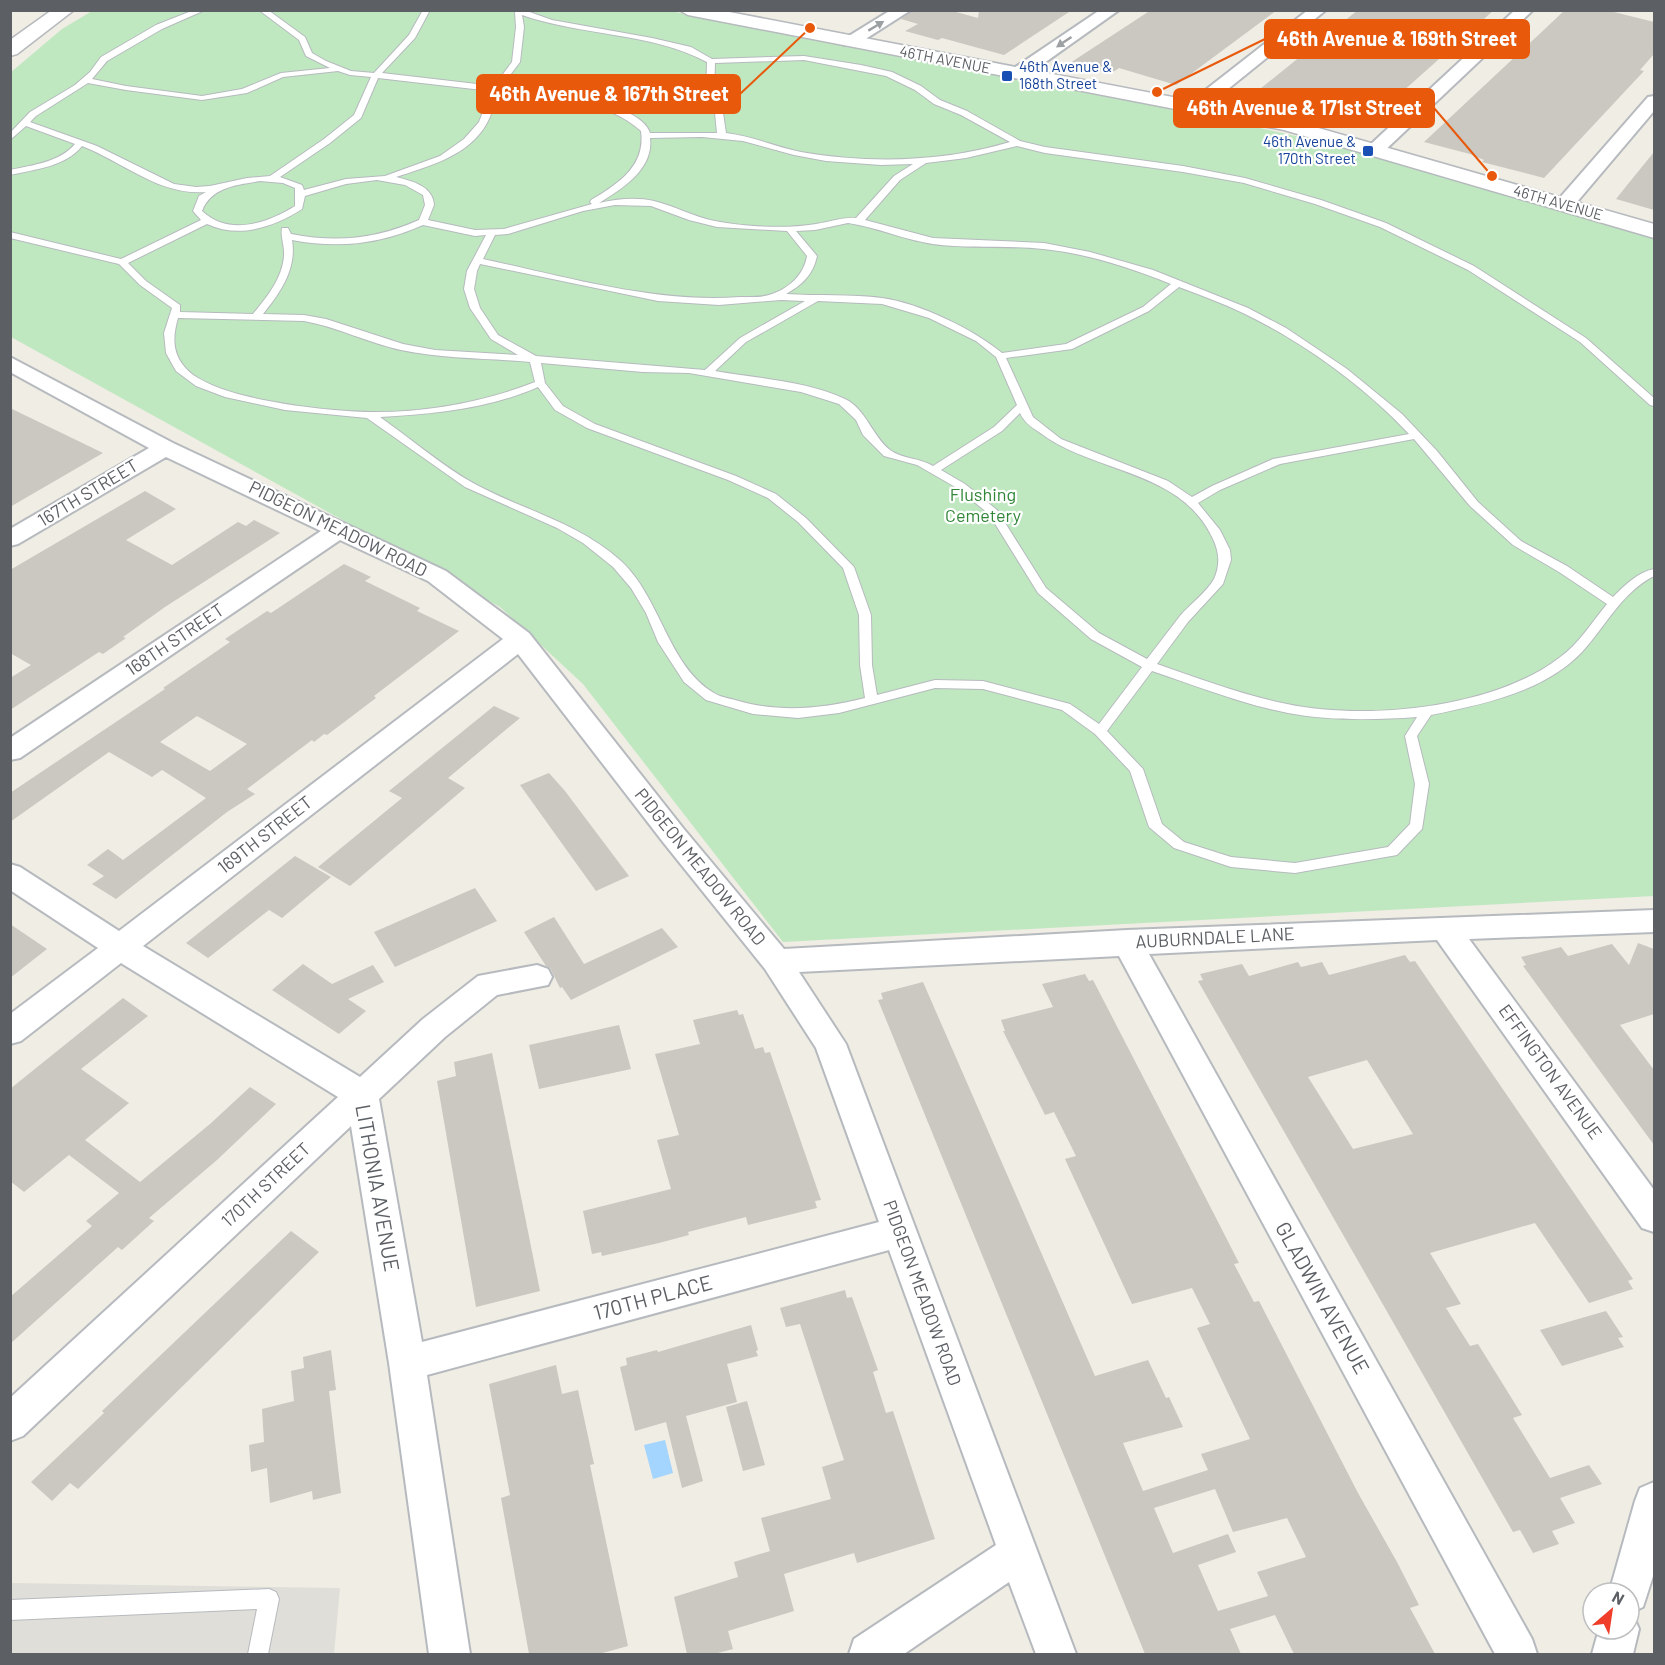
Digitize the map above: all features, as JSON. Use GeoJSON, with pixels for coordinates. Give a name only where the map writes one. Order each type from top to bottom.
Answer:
{"type":"FeatureCollection","features":[{"type":"Feature","properties":{"kind":"street"},"geometry":{"type":"LineString","coordinates":[[10,50],[41,25],[65,10]]}},
{"type":"Feature","properties":{"kind":"street"},"geometry":{"type":"LineString","coordinates":[[850,42],[903,10]]}},
{"type":"Feature","properties":{"kind":"street"},"geometry":{"type":"LineString","coordinates":[[1017,74],[1111,10]]}},
{"type":"Feature","properties":{"kind":"street"},"geometry":{"type":"LineString","coordinates":[[1196,106],[1318,10]]}},
{"type":"Feature","properties":{"kind":"street"},"geometry":{"type":"LineString","coordinates":[[1376,149],[1525,10]]}},
{"type":"Feature","properties":{"kind":"street","name":"46TH AVENUE"},"geometry":{"type":"LineString","coordinates":[[692,11],[1287,125],[1654,231]]}},
{"type":"Feature","properties":{"kind":"street"},"geometry":{"type":"LineString","coordinates":[[1564,204],[1654,101]]}},
{"type":"Feature","properties":{"kind":"street","name":"PIDGEON MEADOW ROAD"},"geometry":{"type":"LineString","coordinates":[[13,368],[165,448],[436,576],[520,639],[673,835],[776,961],[830,1044],[1056,1654]]}},
{"type":"Feature","properties":{"kind":"street","name":"167TH STREET"},"geometry":{"type":"LineString","coordinates":[[10,539],[165,448]]}},
{"type":"Feature","properties":{"kind":"street","name":"168TH STREET"},"geometry":{"type":"LineString","coordinates":[[10,751],[340,529]]}},
{"type":"Feature","properties":{"kind":"street","name":"169TH STREET"},"geometry":{"type":"LineString","coordinates":[[10,1032],[520,639]]}},
{"type":"Feature","properties":{"kind":"street","name":"LITHONIA AVENUE"},"geometry":{"type":"LineString","coordinates":[[10,875],[120,947],[362,1095],[407,1363],[449,1654]]}},
{"type":"Feature","properties":{"kind":"street","name":"AUBURNDALE LANE"},"geometry":{"type":"LineString","coordinates":[[776,961],[1127,942],[1654,921]]}},
{"type":"Feature","properties":{"kind":"street","name":"EFFINGTON AVENUE"},"geometry":{"type":"LineString","coordinates":[[1444,928],[1654,1217]]}},
{"type":"Feature","properties":{"kind":"street","name":"GLADWIN AVENUE"},"geometry":{"type":"LineString","coordinates":[[1127,942],[1516,1654]]}},
{"type":"Feature","properties":{"kind":"street","name":"170TH STREET"},"geometry":{"type":"LineString","coordinates":[[10,1424],[434,1028],[489,984],[537,977]]}},
{"type":"Feature","properties":{"kind":"street","name":"170TH PLACE"},"geometry":{"type":"LineString","coordinates":[[407,1363],[899,1232]]}},
{"type":"Feature","properties":{"kind":"street"},"geometry":{"type":"LineString","coordinates":[[1632,1581],[1654,1501]]}},
{"type":"Feature","properties":{"kind":"street"},"geometry":{"type":"LineString","coordinates":[[869,1654],[1018,1554]]}},
{"type":"Feature","properties":{"kind":"lane"},"geometry":{"type":"LineString","coordinates":[[10,138],[33,114],[87,80],[104,59],[159,27],[202,10]]}},
{"type":"Feature","properties":{"kind":"lane"},"geometry":{"type":"LineString","coordinates":[[262,10],[262,13],[302,39],[309,54],[323,63],[340,69],[375,76],[434,81],[611,106],[630,116],[645,130],[647,136],[647,150],[638,170],[614,191],[581,209]]}},
{"type":"Feature","properties":{"kind":"lane"},"geometry":{"type":"LineString","coordinates":[[273,178],[327,141],[358,116],[375,76],[412,36],[427,10]]}},
{"type":"Feature","properties":{"kind":"lane"},"geometry":{"type":"LineString","coordinates":[[385,178],[443,158],[467,141],[483,123],[495,89],[516,62],[520,27],[517,12],[550,22],[652,40],[688,50],[711,61],[804,58],[861,67],[889,74],[918,88],[937,102],[964,113],[1017,143],[1046,150],[1183,169],[1245,181],[1318,202],[1383,225],[1430,247],[1515,295],[1583,340],[1654,403]]}},
{"type":"Feature","properties":{"kind":"lane"},"geometry":{"type":"LineString","coordinates":[[301,60],[309,54]]}},
{"type":"Feature","properties":{"kind":"lane"},"geometry":{"type":"LineString","coordinates":[[711,61],[710,96],[718,112],[722,136]]}},
{"type":"Feature","properties":{"kind":"lane"},"geometry":{"type":"LineString","coordinates":[[87,80],[126,88],[202,98],[244,91],[281,75],[292,67]]}},
{"type":"Feature","properties":{"kind":"lane"},"geometry":{"type":"LineString","coordinates":[[281,75],[340,69]]}},
{"type":"Feature","properties":{"kind":"lane"},"geometry":{"type":"LineString","coordinates":[[25,123],[80,143],[179,188],[195,190],[219,188]]}},
{"type":"Feature","properties":{"kind":"lane"},"geometry":{"type":"LineString","coordinates":[[647,136],[722,136],[755,140],[798,154],[865,162],[988,153],[1017,143]]}},
{"type":"Feature","properties":{"kind":"lane"},"geometry":{"type":"LineString","coordinates":[[10,173],[55,162],[71,154],[80,143]]}},
{"type":"Feature","properties":{"kind":"lane"},"geometry":{"type":"LineString","coordinates":[[859,221],[897,178],[927,159]]}},
{"type":"Feature","properties":{"kind":"lane"},"geometry":{"type":"LineString","coordinates":[[273,178],[299,187],[301,194],[299,207],[281,220],[256,227],[227,228],[205,221],[197,211],[202,198],[219,188],[237,181],[273,178]]}},
{"type":"Feature","properties":{"kind":"lane"},"geometry":{"type":"LineString","coordinates":[[287,236],[314,242],[348,244],[380,239],[422,222],[429,212],[430,200],[425,193],[414,185],[385,178],[353,179],[301,194]]}},
{"type":"Feature","properties":{"kind":"lane"},"geometry":{"type":"LineString","coordinates":[[422,222],[475,233],[505,232],[581,209],[615,202],[652,203],[692,218],[717,224],[790,229],[815,227],[848,220],[859,221],[932,241],[1044,246],[1090,255],[1150,272],[1245,310],[1283,330],[1343,371],[1398,416],[1474,504],[1517,543],[1563,569],[1614,603]]}},
{"type":"Feature","properties":{"kind":"lane"},"geometry":{"type":"LineString","coordinates":[[256,316],[278,290],[287,266],[287,236],[281,220]]}},
{"type":"Feature","properties":{"kind":"lane"},"geometry":{"type":"LineString","coordinates":[[122,262],[205,221]]}},
{"type":"Feature","properties":{"kind":"lane"},"geometry":{"type":"LineString","coordinates":[[772,298],[802,280],[811,268],[812,256],[790,229]]}},
{"type":"Feature","properties":{"kind":"lane"},"geometry":{"type":"LineString","coordinates":[[492,233],[472,271],[469,290],[475,308],[494,337],[535,360],[540,383],[559,408],[591,426],[732,478],[772,496],[802,520],[848,567],[865,615],[866,665],[872,699]]}},
{"type":"Feature","properties":{"kind":"lane"},"geometry":{"type":"LineString","coordinates":[[10,235],[122,262],[144,283],[177,307],[168,342],[173,360],[189,377],[200,384],[229,395],[285,407],[370,416],[429,411],[479,402],[521,392],[540,383]]}},
{"type":"Feature","properties":{"kind":"lane"},"geometry":{"type":"LineString","coordinates":[[478,261],[658,298],[719,302],[772,298],[883,301],[932,316],[979,339],[999,356],[1028,420],[1057,441],[1164,483],[1192,502],[1220,540],[1224,550],[1223,571],[1212,591],[1184,619],[1100,731]]}},
{"type":"Feature","properties":{"kind":"lane"},"geometry":{"type":"LineString","coordinates":[[999,356],[1068,347],[1146,309],[1178,283]]}},
{"type":"Feature","properties":{"kind":"lane"},"geometry":{"type":"LineString","coordinates":[[708,372],[742,340],[815,299]]}},
{"type":"Feature","properties":{"kind":"lane"},"geometry":{"type":"LineString","coordinates":[[175,315],[304,318],[326,322],[376,340],[435,353],[708,372],[803,389],[843,402],[861,418],[867,434],[888,454],[921,463],[934,470],[961,486],[993,512],[1042,590],[1095,636],[1150,666],[1235,695],[1289,710],[1335,714],[1427,712],[1472,703],[1517,687],[1563,661],[1588,638],[1614,603],[1640,578],[1654,572]]}},
{"type":"Feature","properties":{"kind":"lane"},"geometry":{"type":"LineString","coordinates":[[934,470],[998,429],[1021,408]]}},
{"type":"Feature","properties":{"kind":"lane"},"geometry":{"type":"LineString","coordinates":[[370,416],[469,485],[561,526],[617,564],[636,586],[652,613],[664,642],[688,679],[710,698],[753,710],[798,714],[838,709],[935,684],[983,685],[1066,707],[1100,731],[1136,769],[1156,827],[1179,845],[1231,862],[1295,868],[1392,851],[1417,826],[1422,784],[1411,736],[1427,712]]}},
{"type":"Feature","properties":{"kind":"lane"},"geometry":{"type":"LineString","coordinates":[[1192,502],[1216,488],[1277,461],[1416,436]]}},
{"type":"Feature","properties":{"kind":"lane"},"geometry":{"type":"LineString","coordinates":[[10,1610],[269,1599],[258,1654]]}},
{"type":"Feature","properties":{"kind":"shaded area"},"geometry":{"type":"Polygon","coordinates":[[[11,1583],[340,1588],[334,1654],[11,1654],[11,1583]]]}},
{"type":"Feature","properties":{"kind":"green space","name":"Flushing Cemetery"},"geometry":{"type":"Polygon","coordinates":[[[92,11],[670,11],[1185,111],[1375,154],[1654,238],[1654,896],[783,942],[583,684],[500,607],[11,337],[10,73],[62,29],[92,11]]]}},
{"type":"Feature","properties":{"kind":"water"},"geometry":{"type":"Polygon","coordinates":[[[665,1440],[673,1473],[653,1479],[644,1445],[665,1440]]]}},
{"type":"Feature","properties":{"kind":"building"},"geometry":{"type":"Polygon","coordinates":[[[913,10],[949,10],[978,18],[979,10],[1072,10],[1004,55],[942,38],[938,40],[905,31],[918,24],[901,19],[913,10]]]}},
{"type":"Feature","properties":{"kind":"building"},"geometry":{"type":"Polygon","coordinates":[[[1151,10],[1277,10],[1176,85],[1119,68],[1110,74],[1070,63],[1151,10]]]}},
{"type":"Feature","properties":{"kind":"building"},"geometry":{"type":"Polygon","coordinates":[[[1358,10],[1494,10],[1364,126],[1250,97],[1358,10]]]}},
{"type":"Feature","properties":{"kind":"building"},"geometry":{"type":"Polygon","coordinates":[[[1565,10],[1606,10],[1654,22],[1654,54],[1640,70],[1644,71],[1544,178],[1482,162],[1484,160],[1470,154],[1424,142],[1565,10]]]}},
{"type":"Feature","properties":{"kind":"building"},"geometry":{"type":"Polygon","coordinates":[[[1654,152],[1654,210],[1616,199],[1628,184],[1654,152]]]}},
{"type":"Feature","properties":{"kind":"building"},"geometry":{"type":"Polygon","coordinates":[[[10,408],[103,453],[10,507],[10,408]]]}},
{"type":"Feature","properties":{"kind":"building"},"geometry":{"type":"Polygon","coordinates":[[[145,491],[176,509],[126,540],[172,565],[238,522],[246,526],[254,520],[280,533],[165,607],[103,654],[99,652],[10,710],[10,678],[31,665],[10,653],[10,570],[145,491]]]}},
{"type":"Feature","properties":{"kind":"building"},"geometry":{"type":"Polygon","coordinates":[[[344,564],[371,577],[365,581],[420,608],[417,611],[459,631],[327,735],[324,734],[314,742],[312,740],[247,789],[255,794],[227,812],[116,899],[92,884],[104,876],[87,865],[108,849],[123,860],[206,798],[162,770],[152,777],[109,752],[10,822],[10,793],[165,689],[163,688],[230,642],[225,639],[267,611],[271,613],[344,564]],[[197,716],[160,742],[210,771],[247,744],[197,716]]]}},
{"type":"Feature","properties":{"kind":"building"},"geometry":{"type":"Polygon","coordinates":[[[494,706],[520,718],[448,778],[465,788],[350,886],[318,867],[402,798],[389,791],[494,706]]]}},
{"type":"Feature","properties":{"kind":"building"},"geometry":{"type":"Polygon","coordinates":[[[549,773],[629,876],[596,891],[520,785],[549,773]]]}},
{"type":"Feature","properties":{"kind":"building"},"geometry":{"type":"Polygon","coordinates":[[[295,856],[331,877],[282,918],[269,910],[208,958],[186,943],[295,856]]]}},
{"type":"Feature","properties":{"kind":"building"},"geometry":{"type":"Polygon","coordinates":[[[475,888],[497,921],[395,967],[374,932],[475,888]]]}},
{"type":"Feature","properties":{"kind":"building"},"geometry":{"type":"Polygon","coordinates":[[[554,917],[584,964],[662,928],[678,947],[571,1000],[562,987],[560,988],[550,968],[546,966],[524,932],[554,917]]]}},
{"type":"Feature","properties":{"kind":"building"},"geometry":{"type":"Polygon","coordinates":[[[10,924],[47,949],[10,978],[10,924]]]}},
{"type":"Feature","properties":{"kind":"building"},"geometry":{"type":"Polygon","coordinates":[[[1638,943],[1654,949],[1654,1014],[1620,1025],[1654,1070],[1654,1145],[1523,966],[1526,965],[1521,957],[1561,947],[1568,956],[1612,944],[1629,965],[1638,943]]]}},
{"type":"Feature","properties":{"kind":"building"},"geometry":{"type":"Polygon","coordinates":[[[1405,955],[1410,962],[1415,961],[1633,1279],[1628,1281],[1633,1289],[1589,1303],[1535,1223],[1430,1253],[1461,1304],[1446,1308],[1470,1346],[1478,1344],[1522,1415],[1513,1418],[1550,1478],[1589,1465],[1602,1484],[1560,1498],[1575,1523],[1552,1531],[1559,1544],[1533,1553],[1520,1530],[1513,1532],[1198,981],[1203,980],[1200,974],[1242,964],[1249,976],[1298,962],[1301,967],[1322,962],[1329,975],[1405,955]],[[1367,1060],[1308,1077],[1353,1149],[1413,1134],[1367,1060]]]}},
{"type":"Feature","properties":{"kind":"building"},"geometry":{"type":"Polygon","coordinates":[[[303,964],[332,984],[373,965],[384,982],[348,999],[366,1011],[339,1034],[272,990],[303,964]]]}},
{"type":"Feature","properties":{"kind":"building"},"geometry":{"type":"Polygon","coordinates":[[[1085,974],[1089,981],[1093,980],[1239,1263],[1234,1264],[1254,1302],[1259,1301],[1358,1493],[1419,1605],[1410,1608],[1435,1654],[1294,1654],[1275,1615],[1230,1629],[1241,1654],[1145,1654],[878,1000],[883,999],[881,993],[923,982],[1095,1376],[1148,1360],[1166,1398],[1169,1397],[1183,1427],[1123,1443],[1143,1491],[1208,1470],[1201,1454],[1250,1439],[1197,1328],[1210,1324],[1192,1288],[1132,1304],[1065,1159],[1076,1156],[1054,1112],[1045,1115],[1003,1031],[1005,1031],[1001,1020],[1053,1007],[1042,984],[1085,974]],[[1215,1489],[1154,1508],[1173,1553],[1228,1534],[1236,1552],[1198,1565],[1218,1611],[1268,1596],[1257,1572],[1306,1557],[1287,1518],[1233,1532],[1215,1489]]]}},
{"type":"Feature","properties":{"kind":"building"},"geometry":{"type":"Polygon","coordinates":[[[123,998],[148,1016],[81,1069],[129,1103],[85,1140],[140,1182],[210,1124],[250,1087],[276,1104],[217,1160],[149,1218],[154,1221],[122,1250],[118,1247],[10,1344],[10,1297],[92,1226],[86,1221],[119,1193],[69,1155],[24,1192],[10,1181],[10,1089],[123,998]]]}},
{"type":"Feature","properties":{"kind":"building"},"geometry":{"type":"Polygon","coordinates":[[[737,1010],[739,1015],[743,1014],[755,1049],[763,1047],[765,1053],[770,1052],[821,1200],[815,1201],[817,1208],[748,1225],[746,1217],[688,1232],[689,1235],[659,1243],[602,1256],[601,1252],[592,1254],[583,1211],[671,1189],[657,1140],[679,1135],[655,1054],[700,1044],[693,1020],[737,1010]]]}},
{"type":"Feature","properties":{"kind":"building"},"geometry":{"type":"Polygon","coordinates":[[[619,1025],[631,1069],[539,1089],[529,1045],[619,1025]]]}},
{"type":"Feature","properties":{"kind":"building"},"geometry":{"type":"Polygon","coordinates":[[[492,1053],[540,1291],[476,1307],[437,1081],[456,1076],[454,1062],[492,1053]]]}},
{"type":"Feature","properties":{"kind":"building"},"geometry":{"type":"Polygon","coordinates":[[[291,1231],[319,1252],[78,1489],[70,1483],[52,1501],[31,1482],[104,1413],[102,1411],[291,1231]]]}},
{"type":"Feature","properties":{"kind":"building"},"geometry":{"type":"Polygon","coordinates":[[[845,1290],[847,1298],[852,1297],[878,1370],[873,1372],[886,1413],[893,1411],[935,1539],[857,1563],[854,1553],[784,1574],[794,1611],[728,1631],[733,1649],[714,1654],[687,1654],[674,1597],[738,1577],[734,1562],[770,1551],[761,1518],[831,1499],[822,1467],[844,1460],[800,1324],[786,1327],[780,1308],[845,1290]]]}},
{"type":"Feature","properties":{"kind":"building"},"geometry":{"type":"Polygon","coordinates":[[[1606,1311],[1623,1337],[1618,1338],[1624,1347],[1562,1366],[1540,1330],[1606,1311]]]}},
{"type":"Feature","properties":{"kind":"building"},"geometry":{"type":"Polygon","coordinates":[[[751,1325],[758,1356],[727,1364],[737,1402],[686,1416],[703,1481],[682,1488],[666,1422],[635,1431],[620,1367],[627,1365],[626,1358],[657,1350],[658,1352],[751,1325]]]}},
{"type":"Feature","properties":{"kind":"building"},"geometry":{"type":"Polygon","coordinates":[[[331,1350],[336,1390],[329,1391],[341,1493],[313,1500],[312,1491],[270,1503],[267,1468],[251,1472],[249,1445],[264,1442],[262,1409],[294,1401],[291,1371],[304,1368],[303,1357],[331,1350]]]}},
{"type":"Feature","properties":{"kind":"building"},"geometry":{"type":"Polygon","coordinates":[[[556,1365],[562,1394],[578,1390],[594,1464],[590,1465],[628,1646],[599,1654],[529,1654],[501,1498],[510,1495],[489,1384],[556,1365]]]}},
{"type":"Feature","properties":{"kind":"building"},"geometry":{"type":"Polygon","coordinates":[[[747,1401],[765,1465],[743,1471],[726,1407],[747,1401]]]}},
{"type":"Feature","properties":{"kind":"place","name":"46th Avenue & 167th Street"},"geometry":{"type":"Point","coordinates":[810,28]}},
{"type":"Feature","properties":{"kind":"place","name":"46th Avenue & 168th Street"},"geometry":{"type":"Point","coordinates":[1007,76]}},
{"type":"Feature","properties":{"kind":"place","name":"46th Avenue & 169th Street"},"geometry":{"type":"Point","coordinates":[1157,92]}},
{"type":"Feature","properties":{"kind":"place","name":"46th Avenue & 170th Street"},"geometry":{"type":"Point","coordinates":[1368,151]}},
{"type":"Feature","properties":{"kind":"place","name":"46th Avenue & 171st Street"},"geometry":{"type":"Point","coordinates":[1492,176]}}]}
